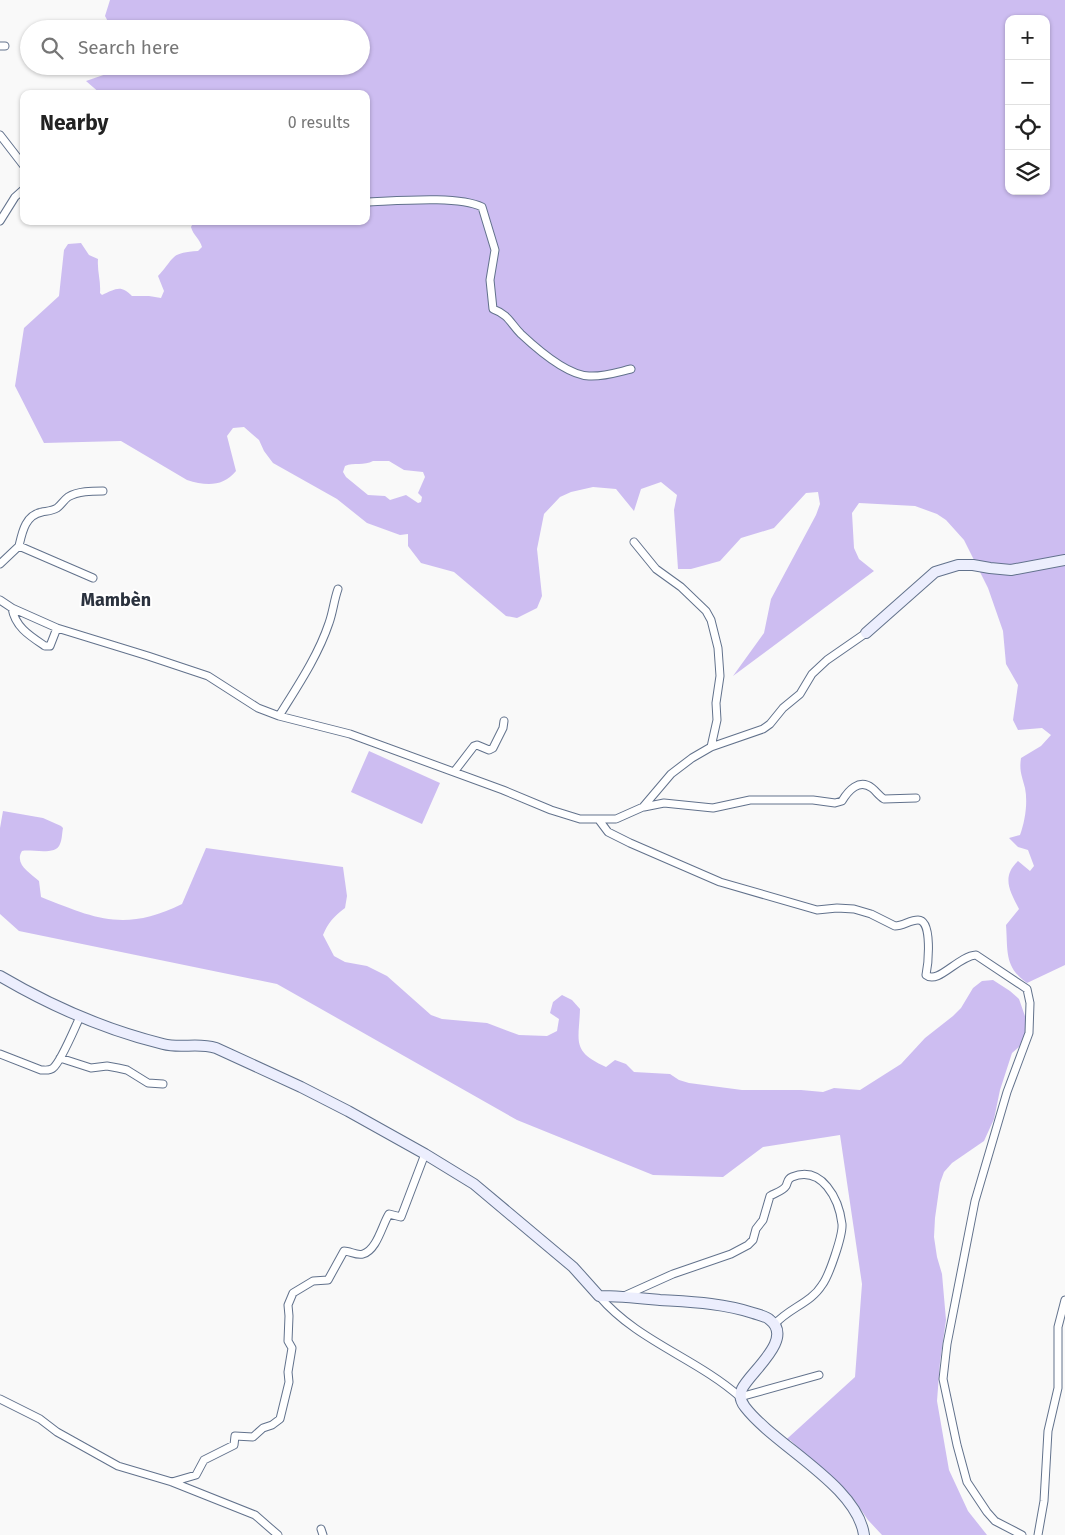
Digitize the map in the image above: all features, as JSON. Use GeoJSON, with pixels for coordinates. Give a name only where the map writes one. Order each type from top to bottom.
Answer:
{"type":"FeatureCollection","features":[{"type":"Feature","properties":{"kind":"street"},"geometry":{"type":"LineString","coordinates":[[0,135],[20,161]]}},
{"type":"Feature","properties":{"kind":"street"},"geometry":{"type":"LineString","coordinates":[[0,220],[15,196],[20,192]]}},
{"type":"Feature","properties":{"kind":"street"},"geometry":{"type":"LineString","coordinates":[[370,202],[435,200],[474,203],[482,207],[495,250],[490,280],[493,309],[508,317],[520,332],[542,352],[576,374],[595,376],[631,369]]}},
{"type":"Feature","properties":{"kind":"street"},"geometry":{"type":"LineString","coordinates":[[0,564],[19,546],[23,530],[31,517],[39,512],[49,512],[70,496],[91,491],[103,491]]}},
{"type":"Feature","properties":{"kind":"street"},"geometry":{"type":"LineString","coordinates":[[634,542],[656,569],[681,587],[706,611],[711,620],[718,648],[720,676],[716,703],[717,720],[711,747]]}},
{"type":"Feature","properties":{"kind":"street"},"geometry":{"type":"LineString","coordinates":[[19,546],[93,578]]}},
{"type":"Feature","properties":{"kind":"street"},"geometry":{"type":"LineString","coordinates":[[643,807],[671,774],[692,758],[711,747],[763,729],[770,724],[783,708],[800,694],[812,674],[827,660],[866,633],[935,572],[958,565],[1012,570],[1065,560]]}},
{"type":"Feature","properties":{"kind":"street"},"geometry":{"type":"LineString","coordinates":[[279,716],[325,634],[338,589]]}},
{"type":"Feature","properties":{"kind":"street"},"geometry":{"type":"LineString","coordinates":[[0,600],[12,608],[57,628],[208,676],[258,708],[279,716],[350,734],[580,819],[616,819],[643,807],[664,803],[714,808],[750,800],[813,800],[835,803],[842,801],[848,791],[854,786],[862,784],[870,786],[884,799],[916,798]]}},
{"type":"Feature","properties":{"kind":"street"},"geometry":{"type":"LineString","coordinates":[[12,608],[14,617],[20,627],[45,646],[50,646],[57,628]]}},
{"type":"Feature","properties":{"kind":"street"},"geometry":{"type":"LineString","coordinates":[[454,772],[474,746],[477,745],[489,750],[493,748],[503,728],[504,721]]}},
{"type":"Feature","properties":{"kind":"street"},"geometry":{"type":"LineString","coordinates":[[599,820],[608,832],[720,882],[811,909],[854,909],[871,914],[895,926],[917,920],[922,921],[925,923],[928,939],[930,958],[926,975],[928,977],[938,976],[970,955],[976,955],[1027,988],[1030,1003],[1029,1032],[1007,1092],[975,1202],[947,1344],[943,1379],[956,1445],[967,1482],[987,1512],[995,1520],[1022,1535]]}},
{"type":"Feature","properties":{"kind":"street"},"geometry":{"type":"LineString","coordinates":[[0,976],[80,1017],[163,1044],[176,1046],[204,1044],[216,1048],[317,1095],[425,1154],[474,1184],[574,1267],[620,1319],[719,1379],[740,1397]]}},
{"type":"Feature","properties":{"kind":"street"},"geometry":{"type":"LineString","coordinates":[[0,1054],[41,1070],[54,1068],[80,1017]]}},
{"type":"Feature","properties":{"kind":"street"},"geometry":{"type":"LineString","coordinates":[[60,1058],[91,1068],[107,1066],[127,1070],[148,1083],[163,1084]]}},
{"type":"Feature","properties":{"kind":"street"},"geometry":{"type":"LineString","coordinates":[[172,1482],[196,1475],[204,1460],[234,1444],[235,1436],[253,1437],[263,1428],[280,1419],[289,1382],[288,1372],[292,1348],[288,1342],[289,1316],[287,1309],[293,1293],[314,1282],[328,1280],[344,1251],[365,1254],[372,1247],[389,1214],[401,1217],[425,1154]]}},
{"type":"Feature","properties":{"kind":"street"},"geometry":{"type":"LineString","coordinates":[[624,1296],[748,1246],[753,1240],[756,1229],[762,1220],[770,1196],[784,1188],[789,1178],[810,1175],[817,1177],[831,1191],[842,1224],[841,1234],[828,1274],[822,1286],[808,1300],[781,1317],[775,1324]]}},
{"type":"Feature","properties":{"kind":"street"},"geometry":{"type":"LineString","coordinates":[[599,1296],[624,1296],[707,1303],[739,1308],[768,1318],[775,1324],[777,1334],[774,1345],[768,1358],[742,1388],[740,1397],[742,1404],[751,1415],[811,1465],[853,1505],[864,1534]]}},
{"type":"Feature","properties":{"kind":"street"},"geometry":{"type":"LineString","coordinates":[[1038,1535],[1044,1500],[1048,1432],[1058,1388],[1058,1327],[1065,1300]]}},
{"type":"Feature","properties":{"kind":"street"},"geometry":{"type":"LineString","coordinates":[[740,1397],[820,1375]]}},
{"type":"Feature","properties":{"kind":"street"},"geometry":{"type":"LineString","coordinates":[[0,1399],[40,1419],[57,1432],[118,1466],[172,1482],[255,1515],[278,1535]]}},
{"type":"Feature","properties":{"kind":"shaded area"},"geometry":{"type":"Polygon","coordinates":[[[110,0],[1065,0],[1065,965],[1027,983],[1014,971],[1007,951],[1006,925],[1019,909],[1010,890],[1008,878],[1018,861],[1030,871],[1034,866],[1028,850],[1018,847],[1009,838],[1020,835],[1026,812],[1026,794],[1021,770],[1021,758],[1041,746],[1051,735],[1042,728],[1018,730],[1013,720],[1018,685],[1006,664],[1003,631],[988,588],[964,540],[946,520],[937,514],[915,506],[859,503],[852,513],[854,548],[859,559],[874,571],[733,676],[764,633],[771,599],[816,515],[820,504],[818,492],[806,493],[774,528],[741,538],[720,561],[691,569],[678,569],[674,510],[677,495],[661,482],[641,489],[634,511],[616,489],[593,487],[571,492],[560,497],[544,514],[537,549],[542,596],[537,608],[517,618],[506,616],[454,572],[421,563],[408,546],[408,534],[400,535],[367,523],[337,499],[273,463],[259,440],[244,427],[233,428],[227,436],[236,471],[226,480],[214,484],[187,480],[121,441],[44,443],[15,386],[24,328],[59,296],[64,250],[68,244],[81,243],[89,255],[98,259],[100,293],[102,295],[121,289],[132,296],[161,298],[164,291],[158,276],[177,255],[198,251],[202,247],[193,232],[192,225],[370,225],[370,90],[96,90],[86,81],[103,75],[370,75],[370,20],[107,20],[105,16],[110,0]],[[373,461],[345,466],[343,472],[346,477],[368,495],[385,496],[390,500],[406,495],[418,503],[421,502],[422,497],[418,493],[425,477],[423,472],[404,470],[389,461],[373,461]]]}},
{"type":"Feature","properties":{"kind":"shaded area"},"geometry":{"type":"Polygon","coordinates":[[[369,751],[440,783],[422,824],[351,792],[369,751]]]}},
{"type":"Feature","properties":{"kind":"shaded area"},"geometry":{"type":"Polygon","coordinates":[[[3,811],[43,818],[63,828],[58,848],[49,851],[22,851],[20,856],[21,864],[24,868],[39,881],[41,897],[78,911],[111,919],[144,918],[162,913],[182,904],[206,848],[343,867],[347,896],[345,908],[332,920],[323,935],[334,956],[345,962],[367,966],[387,976],[431,1015],[442,1019],[487,1023],[519,1035],[547,1036],[557,1031],[559,1019],[550,1013],[553,1002],[562,995],[572,1000],[580,1009],[579,1038],[582,1050],[587,1056],[606,1067],[615,1060],[626,1064],[634,1072],[670,1074],[679,1080],[689,1083],[742,1090],[823,1092],[834,1088],[860,1090],[901,1064],[925,1038],[961,1008],[973,988],[982,981],[993,980],[1010,991],[1019,999],[1026,1019],[1025,1037],[1019,1047],[1012,1053],[1000,1090],[994,1119],[984,1141],[952,1163],[944,1172],[940,1183],[934,1237],[942,1274],[946,1320],[937,1401],[949,1470],[968,1511],[987,1535],[882,1535],[868,1520],[853,1498],[790,1440],[778,1447],[855,1377],[862,1284],[840,1135],[763,1147],[723,1177],[653,1175],[517,1120],[277,984],[19,931],[0,914],[0,828],[3,811]]]}},
{"type":"Feature","properties":{"kind":"district","name":"Mambèn"},"geometry":{"type":"Point","coordinates":[116,600]}}]}
